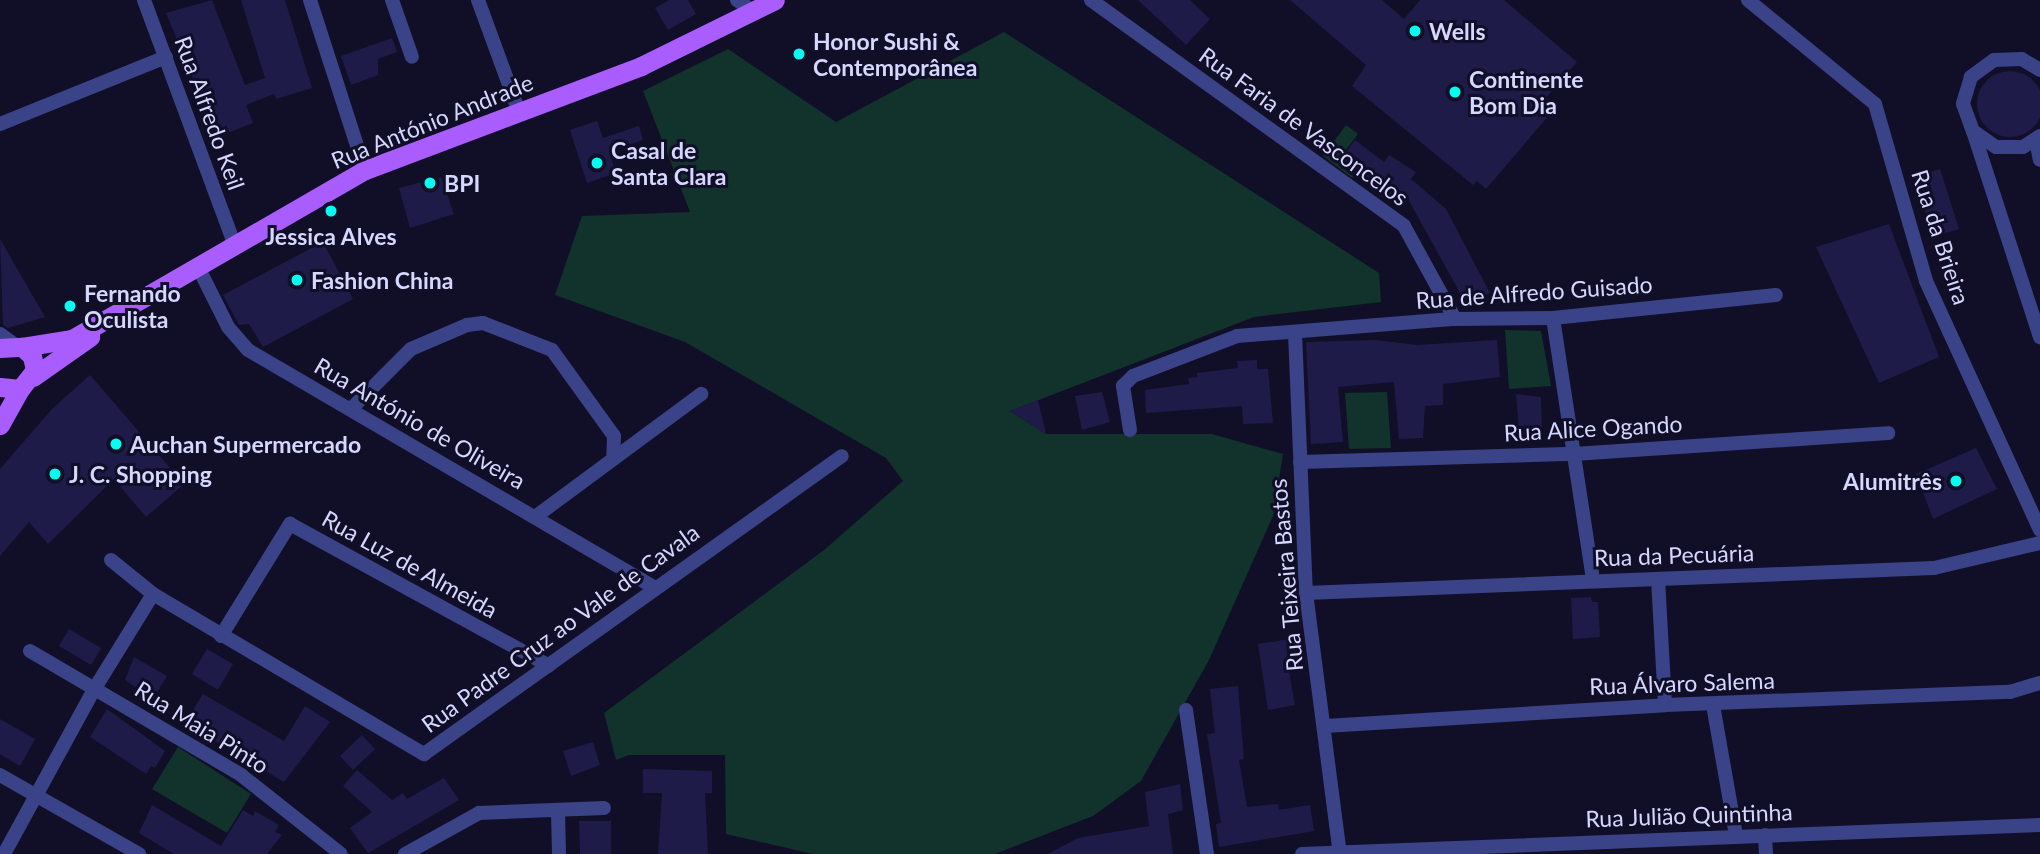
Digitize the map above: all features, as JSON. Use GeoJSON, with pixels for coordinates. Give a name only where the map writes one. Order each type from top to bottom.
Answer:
{"type":"FeatureCollection","features":[{"type":"Feature","properties":{"kind":"main road","name":"Rua António Andrade"},"geometry":{"type":"LineString","coordinates":[[9,343],[72,339],[234,243],[365,170],[641,66],[775,0]]}},
{"type":"Feature","properties":{"kind":"main road","name":"Rua António Andrade"},"geometry":{"type":"LineString","coordinates":[[0,425],[27,383],[99,331],[119,310]]}},
{"type":"Feature","properties":{"kind":"main road"},"geometry":{"type":"LineString","coordinates":[[0,387],[27,383],[35,363],[9,343]]}},
{"type":"Feature","properties":{"kind":"street","name":"Rua Alfredo Keil"},"geometry":{"type":"LineString","coordinates":[[144,0],[234,243]]}},
{"type":"Feature","properties":{"kind":"street"},"geometry":{"type":"LineString","coordinates":[[310,0],[365,170]]}},
{"type":"Feature","properties":{"kind":"street"},"geometry":{"type":"LineString","coordinates":[[392,0],[412,57]]}},
{"type":"Feature","properties":{"kind":"street"},"geometry":{"type":"LineString","coordinates":[[478,0],[519,111]]}},
{"type":"Feature","properties":{"kind":"street"},"geometry":{"type":"LineString","coordinates":[[737,0],[754,12]]}},
{"type":"Feature","properties":{"kind":"street","name":"Rua Faria de Vasconcelos"},"geometry":{"type":"LineString","coordinates":[[1091,0],[1404,226],[1455,319]]}},
{"type":"Feature","properties":{"kind":"street","name":"Rua da Brieira"},"geometry":{"type":"LineString","coordinates":[[1748,0],[1875,104],[1926,281],[2040,530]]}},
{"type":"Feature","properties":{"kind":"street"},"geometry":{"type":"LineString","coordinates":[[0,124],[166,57]]}},
{"type":"Feature","properties":{"kind":"street"},"geometry":{"type":"LineString","coordinates":[[2040,70],[2022,59],[2008,57],[1981,66],[1965,90],[1966,119],[1973,131],[2040,337]]}},
{"type":"Feature","properties":{"kind":"street"},"geometry":{"type":"LineString","coordinates":[[1973,131],[1983,141],[2009,149],[2038,138],[2040,160]]}},
{"type":"Feature","properties":{"kind":"street","name":"Rua António de Oliveira"},"geometry":{"type":"LineString","coordinates":[[197,265],[228,327],[248,350],[352,408],[654,587]]}},
{"type":"Feature","properties":{"kind":"street","name":"Rua de Alfredo Guisado"},"geometry":{"type":"LineString","coordinates":[[1130,430],[1123,386],[1133,376],[1237,336],[1455,319],[1553,318],[1776,295]]}},
{"type":"Feature","properties":{"kind":"street"},"geometry":{"type":"LineString","coordinates":[[1553,318],[1593,580]]}},
{"type":"Feature","properties":{"kind":"street"},"geometry":{"type":"LineString","coordinates":[[352,408],[411,349],[467,325],[483,324],[552,350],[614,436],[613,459]]}},
{"type":"Feature","properties":{"kind":"street","name":"Rua Teixeira Bastos"},"geometry":{"type":"LineString","coordinates":[[1295,333],[1306,593],[1340,852]]}},
{"type":"Feature","properties":{"kind":"street"},"geometry":{"type":"LineString","coordinates":[[535,517],[701,394]]}},
{"type":"Feature","properties":{"kind":"street","name":"Rua Alice Ogando"},"geometry":{"type":"LineString","coordinates":[[1300,462],[1574,454],[1888,433]]}},
{"type":"Feature","properties":{"kind":"street","name":"Rua Padre Cruz ao Vale de Cavala"},"geometry":{"type":"LineString","coordinates":[[111,560],[153,594],[424,754],[549,666],[654,587],[842,456]]}},
{"type":"Feature","properties":{"kind":"street","name":"Rua Luz de Almeida"},"geometry":{"type":"LineString","coordinates":[[222,636],[290,524],[549,666]]}},
{"type":"Feature","properties":{"kind":"street","name":"Rua da Pecuária"},"geometry":{"type":"LineString","coordinates":[[1306,593],[1934,568],[2040,543]]}},
{"type":"Feature","properties":{"kind":"street"},"geometry":{"type":"LineString","coordinates":[[1658,579],[1665,705]]}},
{"type":"Feature","properties":{"kind":"street"},"geometry":{"type":"LineString","coordinates":[[4,854],[95,688],[153,594]]}},
{"type":"Feature","properties":{"kind":"street","name":"Rua Maia Pinto"},"geometry":{"type":"LineString","coordinates":[[30,651],[241,775],[341,854]]}},
{"type":"Feature","properties":{"kind":"street","name":"Rua Álvaro Salema"},"geometry":{"type":"LineString","coordinates":[[1325,726],[1665,705],[2010,692],[2040,682]]}},
{"type":"Feature","properties":{"kind":"street"},"geometry":{"type":"LineString","coordinates":[[1713,705],[1736,836]]}},
{"type":"Feature","properties":{"kind":"street"},"geometry":{"type":"LineString","coordinates":[[1186,710],[1207,854]]}},
{"type":"Feature","properties":{"kind":"street"},"geometry":{"type":"LineString","coordinates":[[0,775],[139,854]]}},
{"type":"Feature","properties":{"kind":"street"},"geometry":{"type":"LineString","coordinates":[[405,854],[479,813],[604,807]]}},
{"type":"Feature","properties":{"kind":"street"},"geometry":{"type":"LineString","coordinates":[[558,811],[559,854]]}},
{"type":"Feature","properties":{"kind":"street","name":"Rua Julião Quintinha"},"geometry":{"type":"LineString","coordinates":[[1302,854],[2040,825]]}},
{"type":"Feature","properties":{"kind":"street"},"geometry":{"type":"LineString","coordinates":[[1765,835],[1766,854]]}},
{"type":"Feature","properties":{"kind":"green space"},"geometry":{"type":"Polygon","coordinates":[[[1004,32],[1379,273],[1381,302],[1254,317],[1010,411],[1046,434],[1212,434],[1283,454],[1273,516],[1209,660],[1141,781],[1093,816],[995,854],[813,854],[726,834],[725,755],[629,755],[616,760],[604,713],[824,550],[903,481],[886,458],[685,342],[555,295],[582,216],[690,212],[643,91],[728,49],[836,122],[1004,32]]]}},
{"type":"Feature","properties":{"kind":"green space"},"geometry":{"type":"Polygon","coordinates":[[[1346,125],[1358,134],[1338,160],[1355,173],[1352,178],[1323,156],[1346,125]]]}},
{"type":"Feature","properties":{"kind":"green space"},"geometry":{"type":"Polygon","coordinates":[[[1505,330],[1541,331],[1551,386],[1509,389],[1505,330]]]}},
{"type":"Feature","properties":{"kind":"green space"},"geometry":{"type":"Polygon","coordinates":[[[1387,392],[1391,448],[1349,449],[1345,393],[1387,392]]]}},
{"type":"Feature","properties":{"kind":"green space"},"geometry":{"type":"Polygon","coordinates":[[[178,747],[251,794],[227,833],[152,789],[178,747]]]}},
{"type":"Feature","properties":{"kind":"building"},"geometry":{"type":"Polygon","coordinates":[[[212,0],[245,85],[265,78],[241,0],[285,0],[312,88],[276,99],[274,94],[246,105],[253,123],[217,137],[166,13],[212,0]]]}},
{"type":"Feature","properties":{"kind":"building"},"geometry":{"type":"Polygon","coordinates":[[[669,0],[688,0],[696,14],[668,30],[655,8],[669,0]]]}},
{"type":"Feature","properties":{"kind":"building"},"geometry":{"type":"Polygon","coordinates":[[[1138,0],[1190,0],[1210,19],[1186,45],[1138,0]]]}},
{"type":"Feature","properties":{"kind":"building","name":"Continente Bom Dia"},"geometry":{"type":"Polygon","coordinates":[[[1290,0],[1382,0],[1404,19],[1420,0],[1504,0],[1577,62],[1546,98],[1556,107],[1486,189],[1477,181],[1473,185],[1352,86],[1366,65],[1290,0]]]}},
{"type":"Feature","properties":{"kind":"building"},"geometry":{"type":"Polygon","coordinates":[[[392,38],[397,52],[378,59],[378,75],[351,85],[341,56],[392,38]]]}},
{"type":"Feature","properties":{"kind":"building"},"geometry":{"type":"Polygon","coordinates":[[[2004,71],[2016,71],[2028,76],[2038,86],[2043,104],[2041,117],[2028,132],[2016,137],[2004,137],[1992,132],[1982,122],[1977,110],[1977,98],[1982,86],[1992,76],[2004,71]]]}},
{"type":"Feature","properties":{"kind":"building","name":"Casal de Santa Clara"},"geometry":{"type":"Polygon","coordinates":[[[597,121],[603,138],[639,126],[643,140],[609,152],[616,173],[587,183],[570,130],[597,121]]]}},
{"type":"Feature","properties":{"kind":"building"},"geometry":{"type":"Polygon","coordinates":[[[1355,140],[1384,162],[1389,155],[1416,172],[1411,179],[1446,209],[1490,293],[1465,302],[1408,199],[1402,207],[1384,194],[1382,198],[1340,160],[1355,140]]]}},
{"type":"Feature","properties":{"kind":"building"},"geometry":{"type":"Polygon","coordinates":[[[1940,169],[1959,229],[1933,237],[1915,177],[1940,169]]]}},
{"type":"Feature","properties":{"kind":"building"},"geometry":{"type":"Polygon","coordinates":[[[441,177],[454,214],[410,228],[399,188],[441,177]]]}},
{"type":"Feature","properties":{"kind":"building"},"geometry":{"type":"Polygon","coordinates":[[[1889,224],[1939,357],[1879,383],[1816,247],[1889,224]]]}},
{"type":"Feature","properties":{"kind":"building"},"geometry":{"type":"Polygon","coordinates":[[[0,239],[45,317],[8,328],[3,325],[0,239]]]}},
{"type":"Feature","properties":{"kind":"building","name":"Fashion China"},"geometry":{"type":"Polygon","coordinates":[[[323,242],[353,299],[263,347],[249,324],[239,325],[223,295],[323,242]]]}},
{"type":"Feature","properties":{"kind":"building"},"geometry":{"type":"Polygon","coordinates":[[[1376,340],[1417,345],[1497,340],[1500,377],[1443,384],[1443,405],[1425,406],[1423,438],[1399,439],[1394,382],[1338,387],[1343,442],[1311,444],[1306,342],[1376,340]]]}},
{"type":"Feature","properties":{"kind":"building"},"geometry":{"type":"Polygon","coordinates":[[[1257,360],[1257,369],[1268,369],[1273,423],[1243,424],[1242,406],[1146,413],[1145,390],[1189,384],[1188,378],[1197,377],[1197,373],[1238,368],[1237,361],[1257,360]]]}},
{"type":"Feature","properties":{"kind":"building"},"geometry":{"type":"Polygon","coordinates":[[[90,375],[184,484],[146,517],[114,479],[48,544],[29,522],[0,556],[0,469],[52,409],[90,375]]]}},
{"type":"Feature","properties":{"kind":"building"},"geometry":{"type":"Polygon","coordinates":[[[1102,392],[1110,422],[1082,430],[1075,396],[1102,392]]]}},
{"type":"Feature","properties":{"kind":"building"},"geometry":{"type":"Polygon","coordinates":[[[1516,394],[1541,397],[1542,433],[1519,431],[1516,394]]]}},
{"type":"Feature","properties":{"kind":"building"},"geometry":{"type":"Polygon","coordinates":[[[1038,400],[1046,434],[1010,411],[1038,400]]]}},
{"type":"Feature","properties":{"kind":"building","name":"Alumitrês"},"geometry":{"type":"Polygon","coordinates":[[[1976,448],[1997,489],[1933,519],[1916,474],[1976,448]]]}},
{"type":"Feature","properties":{"kind":"building"},"geometry":{"type":"Polygon","coordinates":[[[1591,597],[1592,602],[1598,602],[1600,637],[1573,639],[1571,598],[1591,597]]]}},
{"type":"Feature","properties":{"kind":"building"},"geometry":{"type":"Polygon","coordinates":[[[69,629],[101,648],[91,665],[59,646],[69,629]]]}},
{"type":"Feature","properties":{"kind":"building"},"geometry":{"type":"Polygon","coordinates":[[[1290,639],[1294,665],[1288,666],[1295,705],[1268,710],[1258,644],[1290,639]]]}},
{"type":"Feature","properties":{"kind":"building"},"geometry":{"type":"Polygon","coordinates":[[[207,649],[233,664],[218,690],[192,674],[207,649]]]}},
{"type":"Feature","properties":{"kind":"building"},"geometry":{"type":"Polygon","coordinates":[[[134,657],[167,676],[153,699],[125,680],[134,657]]]}},
{"type":"Feature","properties":{"kind":"building"},"geometry":{"type":"Polygon","coordinates":[[[1238,686],[1244,759],[1239,760],[1247,807],[1278,804],[1279,810],[1310,805],[1314,831],[1219,847],[1216,824],[1221,823],[1207,734],[1215,733],[1210,689],[1238,686]]]}},
{"type":"Feature","properties":{"kind":"building"},"geometry":{"type":"Polygon","coordinates":[[[203,694],[284,741],[305,706],[330,722],[284,782],[185,723],[203,694]]]}},
{"type":"Feature","properties":{"kind":"building"},"geometry":{"type":"Polygon","coordinates":[[[107,709],[165,751],[155,768],[151,766],[146,774],[90,737],[107,709]]]}},
{"type":"Feature","properties":{"kind":"building"},"geometry":{"type":"Polygon","coordinates":[[[0,719],[35,739],[20,766],[0,754],[0,719]]]}},
{"type":"Feature","properties":{"kind":"building"},"geometry":{"type":"Polygon","coordinates":[[[362,735],[375,749],[353,770],[340,756],[362,735]]]}},
{"type":"Feature","properties":{"kind":"building"},"geometry":{"type":"Polygon","coordinates":[[[593,742],[600,765],[571,776],[563,751],[593,742]]]}},
{"type":"Feature","properties":{"kind":"building"},"geometry":{"type":"Polygon","coordinates":[[[643,769],[712,771],[712,793],[705,793],[708,854],[658,854],[662,793],[643,793],[643,769]]]}},
{"type":"Feature","properties":{"kind":"building"},"geometry":{"type":"Polygon","coordinates":[[[357,770],[392,800],[403,793],[407,799],[444,778],[459,800],[368,853],[350,828],[372,812],[343,786],[357,770]]]}},
{"type":"Feature","properties":{"kind":"building"},"geometry":{"type":"Polygon","coordinates":[[[1180,784],[1183,810],[1168,814],[1173,854],[1048,854],[1078,838],[1149,826],[1145,792],[1180,784]]]}},
{"type":"Feature","properties":{"kind":"building"},"geometry":{"type":"Polygon","coordinates":[[[152,805],[221,846],[243,810],[253,816],[255,811],[279,825],[275,832],[282,835],[267,854],[174,854],[139,833],[152,805]]]}},
{"type":"Feature","properties":{"kind":"building"},"geometry":{"type":"Polygon","coordinates":[[[579,821],[611,821],[611,854],[580,854],[579,821]]]}},
{"type":"Feature","properties":{"kind":"place","name":"Wells"},"geometry":{"type":"Point","coordinates":[1415,31]}},
{"type":"Feature","properties":{"kind":"place","name":"Honor Sushi & Contemporânea"},"geometry":{"type":"Point","coordinates":[799,54]}},
{"type":"Feature","properties":{"kind":"place","name":"Continente Bom Dia"},"geometry":{"type":"Point","coordinates":[1455,92]}},
{"type":"Feature","properties":{"kind":"place","name":"Casal de Santa Clara"},"geometry":{"type":"Point","coordinates":[597,163]}},
{"type":"Feature","properties":{"kind":"place","name":"BPI"},"geometry":{"type":"Point","coordinates":[430,183]}},
{"type":"Feature","properties":{"kind":"place","name":"Jessica Alves"},"geometry":{"type":"Point","coordinates":[331,211]}},
{"type":"Feature","properties":{"kind":"place","name":"Fashion China"},"geometry":{"type":"Point","coordinates":[297,280]}},
{"type":"Feature","properties":{"kind":"place","name":"Fernando Oculista"},"geometry":{"type":"Point","coordinates":[70,306]}},
{"type":"Feature","properties":{"kind":"place","name":"Auchan Supermercado"},"geometry":{"type":"Point","coordinates":[116,444]}},
{"type":"Feature","properties":{"kind":"place","name":"J. C. Shopping"},"geometry":{"type":"Point","coordinates":[55,474]}},
{"type":"Feature","properties":{"kind":"place","name":"Alumitrês"},"geometry":{"type":"Point","coordinates":[1956,481]}}]}
